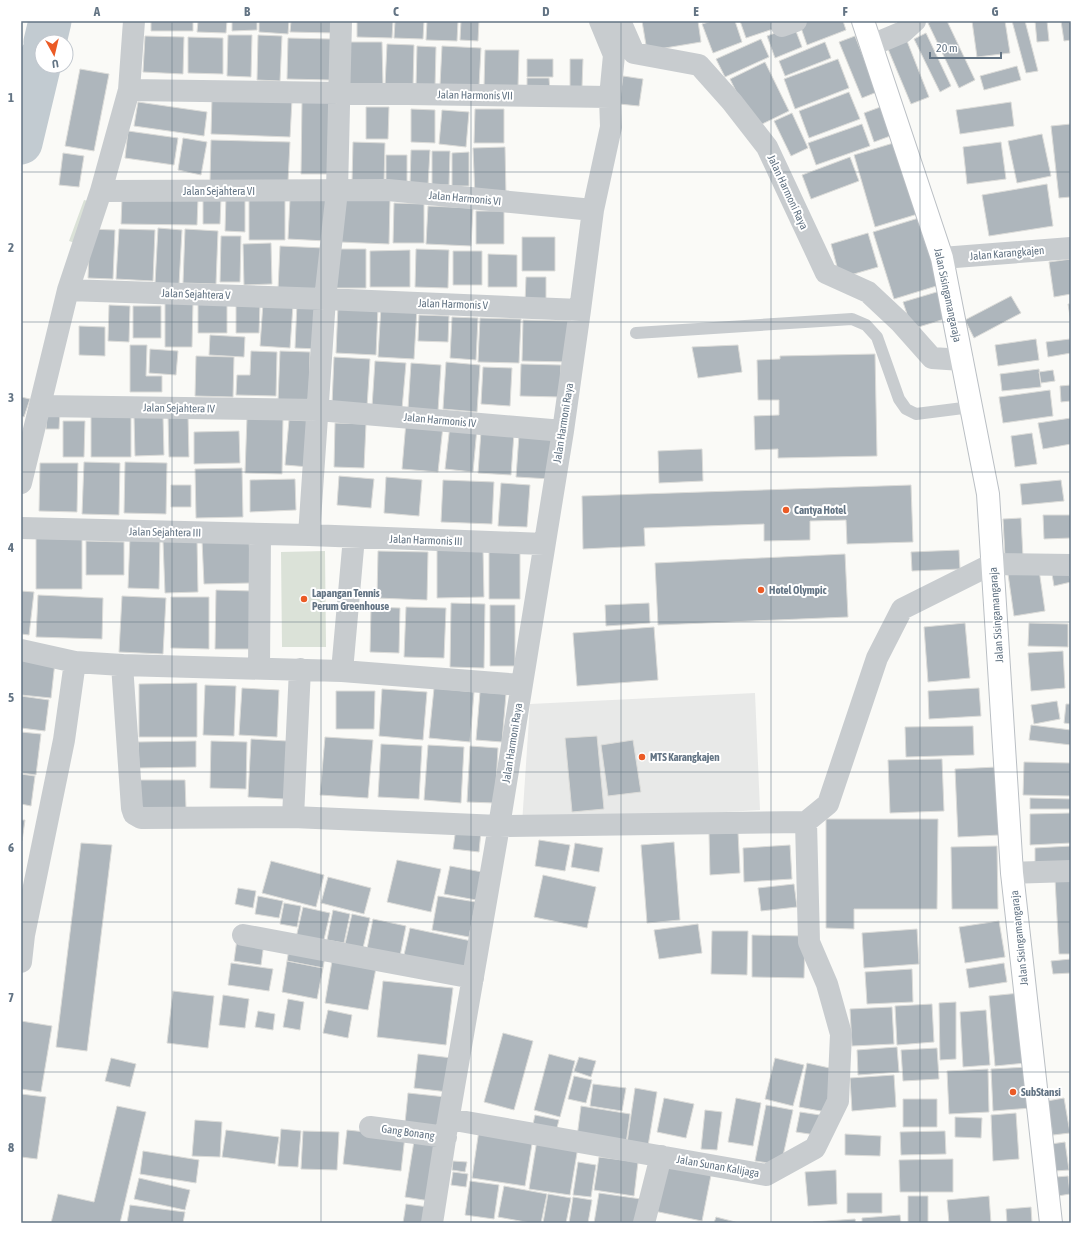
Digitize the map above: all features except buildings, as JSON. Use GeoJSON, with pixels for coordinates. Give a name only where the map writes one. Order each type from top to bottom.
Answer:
{"type":"FeatureCollection","features":[{"type":"Feature","properties":{"kind":"main road","name":"Jalan Sisingamangaraja"},"geometry":{"type":"LineString","coordinates":[[863,21],[942,258],[988,494],[1012,873],[1051,1223]]}},
{"type":"Feature","properties":{"kind":"street"},"geometry":{"type":"LineString","coordinates":[[21,483],[68,290],[101,191],[129,90],[134,21]]}},
{"type":"Feature","properties":{"kind":"street"},"geometry":{"type":"LineString","coordinates":[[309,535],[325,298],[337,191],[341,21]]}},
{"type":"Feature","properties":{"kind":"street","name":"Jalan Harmoni Raya"},"geometry":{"type":"LineString","coordinates":[[432,1223],[499,826],[562,431],[593,210],[611,127],[610,97],[614,55],[600,21]]}},
{"type":"Feature","properties":{"kind":"street","name":"Jalan Harmoni Raya"},"geometry":{"type":"LineString","coordinates":[[620,21],[634,54],[699,65],[732,102],[767,147],[826,273],[868,292],[900,322],[932,358],[962,360]]}},
{"type":"Feature","properties":{"kind":"street"},"geometry":{"type":"LineString","coordinates":[[872,45],[903,32],[916,21]]}},
{"type":"Feature","properties":{"kind":"street","name":"Jalan Harmonis VII"},"geometry":{"type":"LineString","coordinates":[[129,90],[610,97]]}},
{"type":"Feature","properties":{"kind":"street","name":"Jalan Harmonis VI"},"geometry":{"type":"LineString","coordinates":[[337,191],[388,190],[593,210]]}},
{"type":"Feature","properties":{"kind":"street","name":"Jalan Sejahtera VI"},"geometry":{"type":"LineString","coordinates":[[101,191],[337,191]]}},
{"type":"Feature","properties":{"kind":"street","name":"Jalan Karangkajen"},"geometry":{"type":"LineString","coordinates":[[942,258],[1071,248]]}},
{"type":"Feature","properties":{"kind":"street","name":"Jalan Sejahtera V"},"geometry":{"type":"LineString","coordinates":[[68,290],[325,298]]}},
{"type":"Feature","properties":{"kind":"street","name":"Jalan Harmonis V"},"geometry":{"type":"LineString","coordinates":[[325,298],[580,310]]}},
{"type":"Feature","properties":{"kind":"street","name":"Jalan Sejahtera IV"},"geometry":{"type":"LineString","coordinates":[[40,406],[318,410]]}},
{"type":"Feature","properties":{"kind":"street","name":"Jalan Harmonis IV"},"geometry":{"type":"LineString","coordinates":[[318,410],[562,431]]}},
{"type":"Feature","properties":{"kind":"street","name":"Jalan Sejahtera III"},"geometry":{"type":"LineString","coordinates":[[21,528],[309,535]]}},
{"type":"Feature","properties":{"kind":"street"},"geometry":{"type":"LineString","coordinates":[[259,668],[260,534]]}},
{"type":"Feature","properties":{"kind":"street","name":"Jalan Harmonis III"},"geometry":{"type":"LineString","coordinates":[[309,535],[354,538],[544,544]]}},
{"type":"Feature","properties":{"kind":"street"},"geometry":{"type":"LineString","coordinates":[[342,671],[354,538]]}},
{"type":"Feature","properties":{"kind":"street"},"geometry":{"type":"LineString","coordinates":[[122,664],[132,808],[134,814],[141,818],[293,817],[499,826],[806,822],[828,804],[877,658],[902,609],[992,564],[1071,565]]}},
{"type":"Feature","properties":{"kind":"street"},"geometry":{"type":"LineString","coordinates":[[21,650],[75,662],[342,671],[521,685]]}},
{"type":"Feature","properties":{"kind":"street"},"geometry":{"type":"LineString","coordinates":[[21,962],[24,935],[64,740],[75,662]]}},
{"type":"Feature","properties":{"kind":"street"},"geometry":{"type":"LineString","coordinates":[[293,817],[300,669]]}},
{"type":"Feature","properties":{"kind":"street","name":"Jalan Sunan Kalijaga"},"geometry":{"type":"LineString","coordinates":[[447,1128],[661,1156],[766,1175],[815,1148],[838,1101],[841,1034],[828,984],[809,942],[806,822]]}},
{"type":"Feature","properties":{"kind":"street"},"geometry":{"type":"LineString","coordinates":[[1012,873],[1071,871]]}},
{"type":"Feature","properties":{"kind":"street"},"geometry":{"type":"LineString","coordinates":[[243,935],[474,978]]}},
{"type":"Feature","properties":{"kind":"street","name":"Gang Bonang"},"geometry":{"type":"LineString","coordinates":[[370,1127],[447,1128]]}},
{"type":"Feature","properties":{"kind":"street"},"geometry":{"type":"LineString","coordinates":[[644,1223],[661,1156]]}},
{"type":"Feature","properties":{"kind":"lane"},"geometry":{"type":"LineString","coordinates":[[636,333],[852,319],[866,325],[877,337],[898,399],[906,409],[916,414],[971,407]]}},
{"type":"Feature","properties":{"kind":"shaded area"},"geometry":{"type":"Polygon","coordinates":[[[84,200],[92,202],[78,244],[69,241],[84,200]]]}},
{"type":"Feature","properties":{"kind":"shaded area","name":"Lapangan Tennis Perum Greenhouse"},"geometry":{"type":"Polygon","coordinates":[[[325,551],[326,647],[282,647],[281,552],[325,551]]]}},
{"type":"Feature","properties":{"kind":"shaded area","name":"MTS Karangkajen"},"geometry":{"type":"Polygon","coordinates":[[[755,693],[760,810],[522,824],[530,704],[755,693]]]}},
{"type":"Feature","properties":{"kind":"waterway"},"geometry":{"type":"LineString","coordinates":[[47,34],[50,21]]}},
{"type":"Feature","properties":{"kind":"waterway"},"geometry":{"type":"LineString","coordinates":[[21,143],[37,74]]}},
{"type":"Feature","properties":{"kind":"place","name":"Cantya Hotel"},"geometry":{"type":"Point","coordinates":[786,510]}},
{"type":"Feature","properties":{"kind":"place","name":"Hotel Olympic"},"geometry":{"type":"Point","coordinates":[761,590]}},
{"type":"Feature","properties":{"kind":"place","name":"Lapangan Tennis Perum Greenhouse"},"geometry":{"type":"Point","coordinates":[304,599]}},
{"type":"Feature","properties":{"kind":"place","name":"MTS Karangkajen"},"geometry":{"type":"Point","coordinates":[642,757]}},
{"type":"Feature","properties":{"kind":"place","name":"SubStansi"},"geometry":{"type":"Point","coordinates":[1013,1092]}}]}
